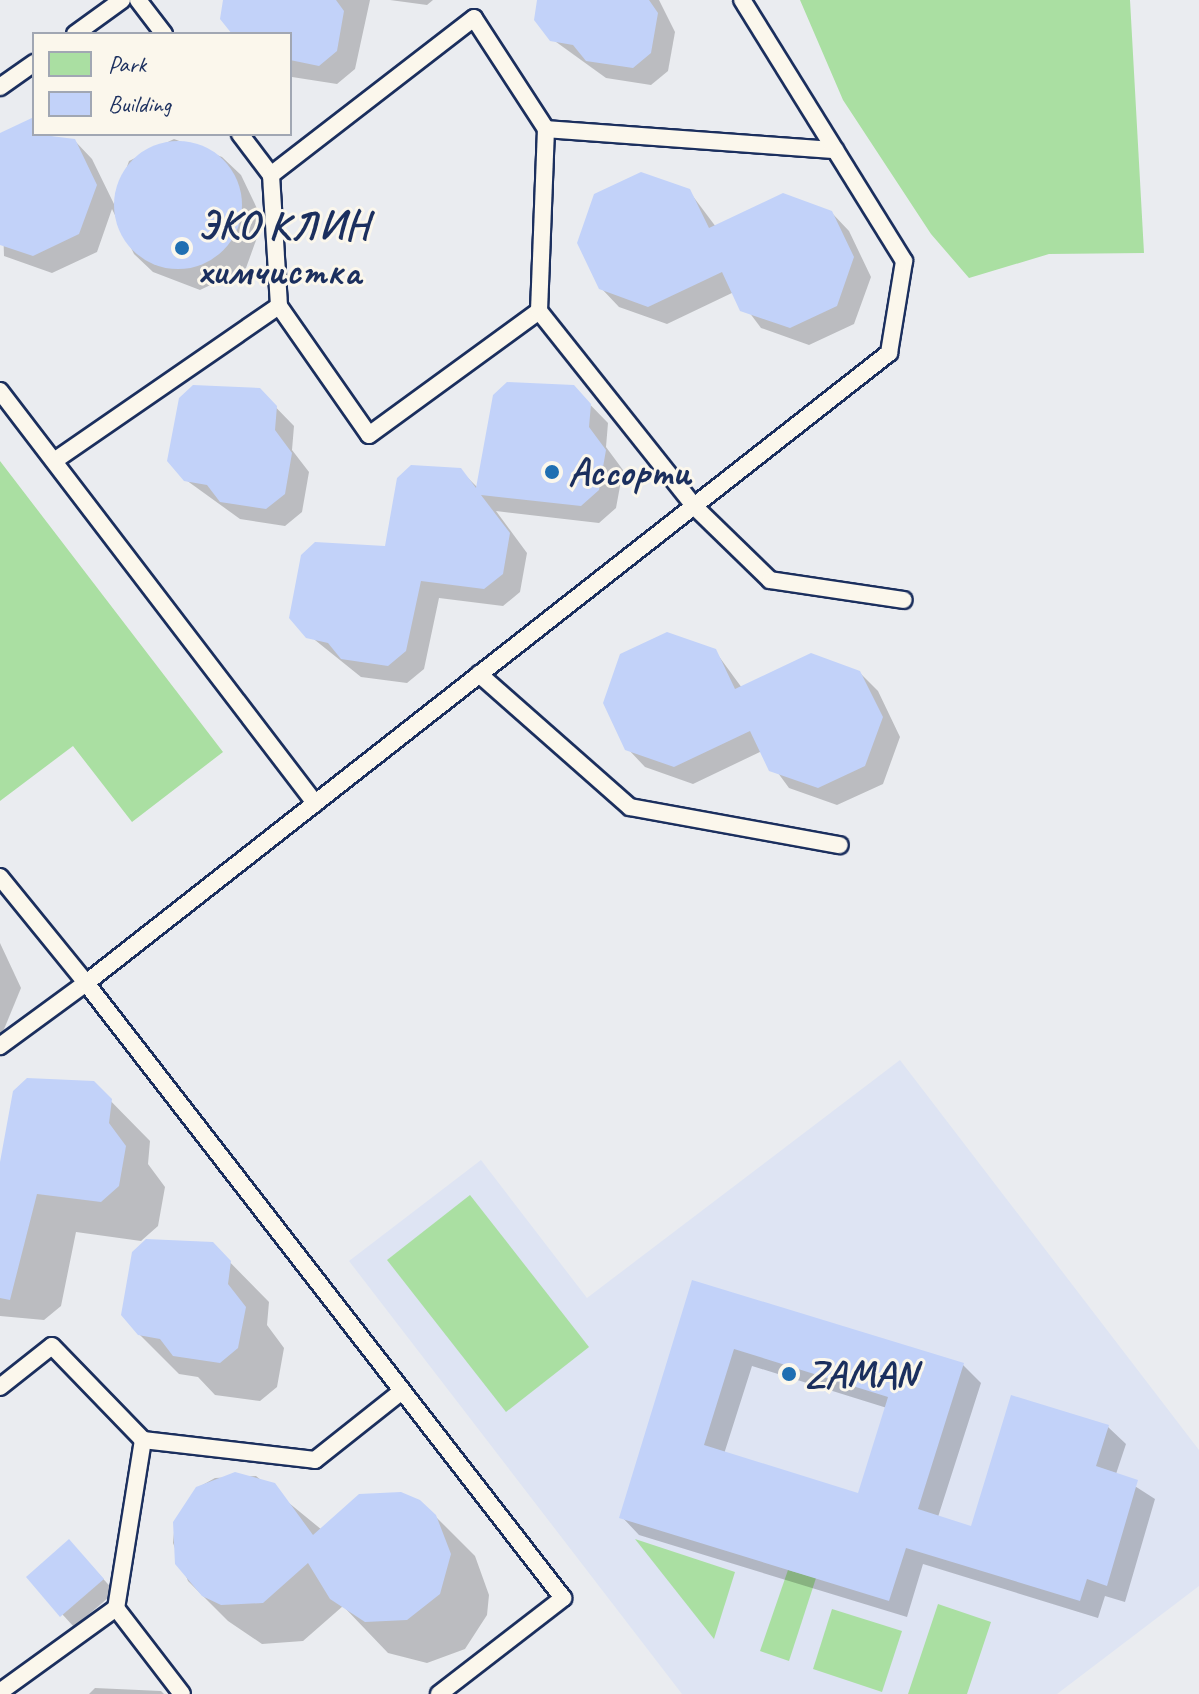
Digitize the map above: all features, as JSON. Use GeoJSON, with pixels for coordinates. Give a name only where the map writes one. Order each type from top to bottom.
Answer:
{"type":"FeatureCollection","features":[{"type":"Feature","properties":{"kind":"lane"},"geometry":{"type":"LineString","coordinates":[[78,32],[122,0]]}},
{"type":"Feature","properties":{"kind":"lane"},"geometry":{"type":"LineString","coordinates":[[138,0],[162,32]]}},
{"type":"Feature","properties":{"kind":"lane"},"geometry":{"type":"LineString","coordinates":[[0,1046],[86,983],[889,353],[904,261],[742,0]]}},
{"type":"Feature","properties":{"kind":"lane"},"geometry":{"type":"LineString","coordinates":[[271,175],[474,18],[546,129],[539,311],[694,506],[770,580],[904,600]]}},
{"type":"Feature","properties":{"kind":"lane"},"geometry":{"type":"LineString","coordinates":[[0,87],[32,64]]}},
{"type":"Feature","properties":{"kind":"lane"},"geometry":{"type":"LineString","coordinates":[[546,129],[835,150]]}},
{"type":"Feature","properties":{"kind":"lane"},"geometry":{"type":"LineString","coordinates":[[242,136],[271,175],[279,306],[369,435],[539,311]]}},
{"type":"Feature","properties":{"kind":"lane"},"geometry":{"type":"LineString","coordinates":[[54,461],[279,306]]}},
{"type":"Feature","properties":{"kind":"lane"},"geometry":{"type":"LineString","coordinates":[[0,391],[315,803]]}},
{"type":"Feature","properties":{"kind":"lane"},"geometry":{"type":"LineString","coordinates":[[479,674],[630,807],[840,845]]}},
{"type":"Feature","properties":{"kind":"lane"},"geometry":{"type":"LineString","coordinates":[[0,877],[86,983],[563,1598],[439,1694]]}},
{"type":"Feature","properties":{"kind":"lane"},"geometry":{"type":"LineString","coordinates":[[0,1387],[52,1346],[143,1440],[315,1460],[402,1391]]}},
{"type":"Feature","properties":{"kind":"lane"},"geometry":{"type":"LineString","coordinates":[[0,1692],[116,1608],[143,1440]]}},
{"type":"Feature","properties":{"kind":"lane"},"geometry":{"type":"LineString","coordinates":[[116,1608],[182,1694]]}},
{"type":"Feature","properties":{"kind":"shaded area","name":"ZAMAN"},"geometry":{"type":"Polygon","coordinates":[[[900,1060],[1199,1450],[1199,1586],[1057,1694],[682,1694],[349,1261],[481,1160],[587,1298],[900,1060]]]}},
{"type":"Feature","properties":{"kind":"green space"},"geometry":{"type":"Polygon","coordinates":[[[800,0],[1130,0],[1144,253],[1049,254],[969,278],[931,234],[843,100],[800,0]]]}},
{"type":"Feature","properties":{"kind":"green space"},"geometry":{"type":"Polygon","coordinates":[[[0,461],[223,752],[132,822],[73,746],[0,801],[0,461]]]}},
{"type":"Feature","properties":{"kind":"green space"},"geometry":{"type":"Polygon","coordinates":[[[470,1195],[589,1347],[506,1412],[387,1260],[470,1195]]]}},
{"type":"Feature","properties":{"kind":"green space"},"geometry":{"type":"Polygon","coordinates":[[[635,1539],[735,1572],[714,1639],[635,1539]]]}},
{"type":"Feature","properties":{"kind":"green space"},"geometry":{"type":"Polygon","coordinates":[[[788,1570],[816,1578],[789,1661],[760,1651],[788,1570]]]}},
{"type":"Feature","properties":{"kind":"green space"},"geometry":{"type":"Polygon","coordinates":[[[938,1604],[991,1622],[967,1694],[908,1694],[938,1604]]]}},
{"type":"Feature","properties":{"kind":"green space"},"geometry":{"type":"Polygon","coordinates":[[[832,1609],[902,1631],[882,1692],[813,1669],[832,1609]]]}},
{"type":"Feature","properties":{"kind":"building"},"geometry":{"type":"Polygon","coordinates":[[[223,0],[336,0],[344,11],[337,51],[319,66],[292,60],[292,32],[230,32],[220,19],[223,0]]]}},
{"type":"Feature","properties":{"kind":"building"},"geometry":{"type":"Polygon","coordinates":[[[537,0],[649,0],[658,13],[651,53],[633,68],[586,61],[573,45],[550,41],[534,20],[537,0]]]}},
{"type":"Feature","properties":{"kind":"building"},"geometry":{"type":"Polygon","coordinates":[[[32,118],[32,136],[75,139],[97,185],[79,234],[33,256],[0,245],[0,133],[32,118]]]}},
{"type":"Feature","properties":{"kind":"building"},"geometry":{"type":"Polygon","coordinates":[[[178,141],[203,146],[224,159],[237,180],[242,205],[237,230],[224,251],[203,264],[178,269],[153,264],[132,251],[119,230],[114,205],[119,180],[132,159],[153,146],[178,141]]]}},
{"type":"Feature","properties":{"kind":"building"},"geometry":{"type":"Polygon","coordinates":[[[641,172],[690,189],[709,228],[783,193],[832,211],[854,257],[837,306],[790,328],[740,311],[722,272],[648,307],[599,289],[577,243],[594,194],[641,172]]]}},
{"type":"Feature","properties":{"kind":"building"},"geometry":{"type":"Polygon","coordinates":[[[507,382],[574,385],[591,404],[589,427],[606,450],[599,490],[581,506],[481,495],[510,533],[503,574],[484,589],[421,581],[406,651],[388,666],[341,659],[328,643],[306,638],[289,618],[301,555],[315,542],[385,546],[397,478],[411,465],[461,468],[476,488],[493,395],[507,382]]]}},
{"type":"Feature","properties":{"kind":"building"},"geometry":{"type":"Polygon","coordinates":[[[193,385],[260,388],[277,406],[275,430],[292,453],[285,494],[266,509],[220,502],[207,485],[184,481],[167,461],[179,398],[193,385]]]}},
{"type":"Feature","properties":{"kind":"building"},"geometry":{"type":"Polygon","coordinates":[[[667,632],[716,649],[735,689],[811,653],[860,671],[883,717],[865,766],[818,788],[769,771],[750,731],[674,767],[625,750],[603,703],[620,654],[667,632]]]}},
{"type":"Feature","properties":{"kind":"building"},"geometry":{"type":"Polygon","coordinates":[[[27,1078],[94,1081],[112,1099],[109,1123],[126,1146],[119,1186],[101,1202],[37,1194],[10,1300],[0,1298],[0,1162],[13,1091],[27,1078]]]}},
{"type":"Feature","properties":{"kind":"building"},"geometry":{"type":"Polygon","coordinates":[[[146,1239],[213,1242],[231,1261],[228,1284],[246,1307],[238,1348],[220,1363],[173,1356],[160,1339],[138,1335],[121,1315],[132,1252],[146,1239]]]}},
{"type":"Feature","properties":{"kind":"building"},"geometry":{"type":"Polygon","coordinates":[[[692,1280],[964,1363],[918,1509],[971,1526],[1011,1395],[1109,1425],[1096,1466],[1138,1480],[1107,1586],[1087,1579],[1080,1601],[906,1548],[889,1601],[619,1518],[692,1280]],[[734,1349],[704,1445],[858,1493],[888,1397],[734,1349]]]}},
{"type":"Feature","properties":{"kind":"building"},"geometry":{"type":"Polygon","coordinates":[[[235,1472],[275,1483],[313,1535],[359,1494],[401,1492],[420,1500],[436,1515],[451,1554],[440,1594],[407,1620],[365,1622],[330,1599],[308,1563],[263,1603],[221,1605],[202,1596],[175,1564],[173,1522],[196,1487],[235,1472]]]}},
{"type":"Feature","properties":{"kind":"building"},"geometry":{"type":"Polygon","coordinates":[[[69,1539],[104,1579],[60,1617],[26,1577],[69,1539]]]}},
{"type":"Feature","properties":{"kind":"place","name":"ЭКО КЛИН химчистка"},"geometry":{"type":"Point","coordinates":[182,248]}},
{"type":"Feature","properties":{"kind":"place","name":"Ассорти"},"geometry":{"type":"Point","coordinates":[552,472]}},
{"type":"Feature","properties":{"kind":"place","name":"ZAMAN"},"geometry":{"type":"Point","coordinates":[789,1374]}}]}
